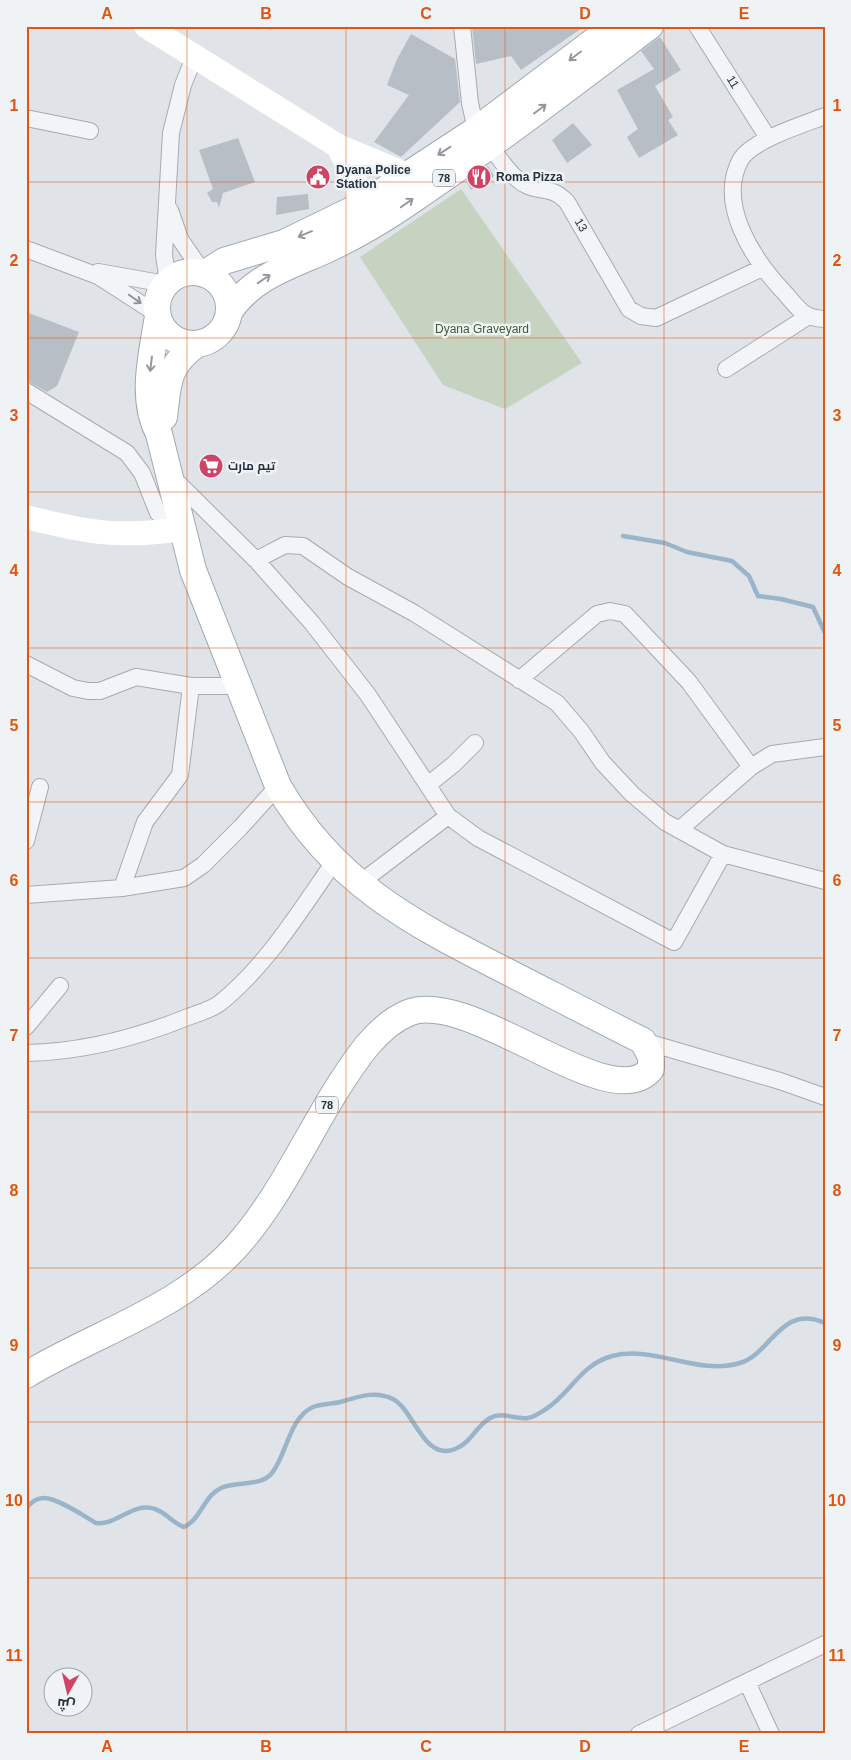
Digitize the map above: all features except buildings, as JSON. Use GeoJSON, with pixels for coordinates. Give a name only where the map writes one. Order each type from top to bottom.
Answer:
{"type":"FeatureCollection","features":[{"type":"Feature","properties":{"kind":"main road","name":"78"},"geometry":{"type":"LineString","coordinates":[[229,312],[242,296],[266,277],[365,230],[483,138],[614,26]]}},
{"type":"Feature","properties":{"kind":"main road","name":"78"},"geometry":{"type":"LineString","coordinates":[[204,274],[224,261],[284,243],[360,206],[408,175],[483,138],[650,26]]}},
{"type":"Feature","properties":{"kind":"main road"},"geometry":{"type":"LineString","coordinates":[[159,434],[170,374],[181,357],[197,344],[215,337],[226,322],[229,312],[229,304],[224,289],[218,282],[204,274],[184,273],[167,283],[157,301],[149,376],[149,404],[170,474],[193,570],[278,786],[298,820],[334,862],[399,912],[441,938],[643,1041]]}},
{"type":"Feature","properties":{"kind":"main road"},"geometry":{"type":"LineString","coordinates":[[157,315],[160,324],[172,338],[188,344],[197,344]]}},
{"type":"Feature","properties":{"kind":"main road","name":"78"},"geometry":{"type":"LineString","coordinates":[[26,1375],[193,1286],[235,1248],[273,1196],[359,1055],[389,1025],[408,1014],[424,1009],[469,1018],[580,1070],[617,1080],[638,1079],[651,1069],[651,1057],[643,1041]]}},
{"type":"Feature","properties":{"kind":"street"},"geometry":{"type":"LineString","coordinates":[[146,26],[338,146],[408,175]]}},
{"type":"Feature","properties":{"kind":"street"},"geometry":{"type":"LineString","coordinates":[[462,26],[470,103],[483,138]]}},
{"type":"Feature","properties":{"kind":"street","name":"11"},"geometry":{"type":"LineString","coordinates":[[697,26],[768,138]]}},
{"type":"Feature","properties":{"kind":"street"},"geometry":{"type":"LineString","coordinates":[[81,268],[167,283],[164,255],[171,133],[183,85],[195,56]]}},
{"type":"Feature","properties":{"kind":"street"},"geometry":{"type":"LineString","coordinates":[[825,116],[768,138],[742,157],[732,180],[733,198],[742,234],[762,268],[806,317],[825,320]]}},
{"type":"Feature","properties":{"kind":"street"},"geometry":{"type":"LineString","coordinates":[[26,118],[90,131]]}},
{"type":"Feature","properties":{"kind":"street","name":"13"},"geometry":{"type":"LineString","coordinates":[[483,138],[510,172],[528,186],[557,192],[567,202],[629,309],[641,316],[656,318],[762,268]]}},
{"type":"Feature","properties":{"kind":"street"},"geometry":{"type":"LineString","coordinates":[[338,146],[355,181],[360,206]]}},
{"type":"Feature","properties":{"kind":"street"},"geometry":{"type":"LineString","coordinates":[[167,200],[180,239],[204,274]]}},
{"type":"Feature","properties":{"kind":"street"},"geometry":{"type":"LineString","coordinates":[[26,249],[81,268],[113,284],[157,315]]}},
{"type":"Feature","properties":{"kind":"street"},"geometry":{"type":"LineString","coordinates":[[726,368],[806,317]]}},
{"type":"Feature","properties":{"kind":"street"},"geometry":{"type":"LineString","coordinates":[[26,391],[127,454],[142,472],[158,513],[167,520],[182,526]]}},
{"type":"Feature","properties":{"kind":"street"},"geometry":{"type":"LineString","coordinates":[[170,474],[256,560],[312,623],[368,695],[429,784],[448,816],[486,843],[674,942],[723,854]]}},
{"type":"Feature","properties":{"kind":"street"},"geometry":{"type":"LineString","coordinates":[[26,517],[77,530],[104,534],[139,535],[182,526]]}},
{"type":"Feature","properties":{"kind":"street"},"geometry":{"type":"LineString","coordinates":[[256,560],[285,545],[303,546],[348,577],[414,613],[557,704],[581,730],[604,763],[632,794],[665,822],[723,854],[825,881]]}},
{"type":"Feature","properties":{"kind":"street"},"geometry":{"type":"LineString","coordinates":[[519,680],[597,614],[610,611],[626,614],[689,682],[751,767]]}},
{"type":"Feature","properties":{"kind":"street"},"geometry":{"type":"LineString","coordinates":[[26,664],[73,688],[88,691],[100,691],[136,677],[191,686],[240,686]]}},
{"type":"Feature","properties":{"kind":"street"},"geometry":{"type":"LineString","coordinates":[[122,888],[145,822],[180,775],[191,686]]}},
{"type":"Feature","properties":{"kind":"street"},"geometry":{"type":"LineString","coordinates":[[429,784],[454,764],[475,743]]}},
{"type":"Feature","properties":{"kind":"street"},"geometry":{"type":"LineString","coordinates":[[680,830],[751,767],[772,754],[825,747]]}},
{"type":"Feature","properties":{"kind":"street"},"geometry":{"type":"LineString","coordinates":[[26,895],[122,888],[184,878],[203,865],[278,786]]}},
{"type":"Feature","properties":{"kind":"street"},"geometry":{"type":"LineString","coordinates":[[26,841],[40,787]]}},
{"type":"Feature","properties":{"kind":"street"},"geometry":{"type":"LineString","coordinates":[[360,883],[448,816]]}},
{"type":"Feature","properties":{"kind":"street"},"geometry":{"type":"LineString","coordinates":[[26,1053],[62,1052],[113,1043],[170,1024],[218,1005],[246,980],[283,934],[334,862]]}},
{"type":"Feature","properties":{"kind":"street"},"geometry":{"type":"LineString","coordinates":[[26,1027],[60,986]]}},
{"type":"Feature","properties":{"kind":"street"},"geometry":{"type":"LineString","coordinates":[[643,1041],[780,1080],[825,1097]]}},
{"type":"Feature","properties":{"kind":"street"},"geometry":{"type":"LineString","coordinates":[[646,1732],[825,1644]]}},
{"type":"Feature","properties":{"kind":"street"},"geometry":{"type":"LineString","coordinates":[[746,1682],[771,1734]]}},
{"type":"Feature","properties":{"kind":"green space","name":"Dyana Graveyard"},"geometry":{"type":"Polygon","coordinates":[[[461,189],[582,363],[505,409],[443,385],[360,257],[461,189]]]}},
{"type":"Feature","properties":{"kind":"waterway"},"geometry":{"type":"LineString","coordinates":[[623,536],[665,543],[687,552],[732,561],[749,576],[758,596],[781,599],[813,607],[825,633]]}},
{"type":"Feature","properties":{"kind":"waterway"},"geometry":{"type":"LineString","coordinates":[[26,1508],[38,1499],[55,1500],[96,1523],[104,1523],[139,1508],[147,1507],[159,1511],[184,1527],[195,1519],[210,1496],[221,1488],[262,1480],[272,1473],[299,1419],[305,1412],[319,1405],[366,1395],[386,1396],[400,1405],[427,1442],[435,1448],[444,1451],[461,1446],[490,1418],[500,1415],[530,1417],[546,1409],[592,1366],[612,1356],[644,1354],[692,1364],[724,1366],[740,1363],[751,1358],[787,1324],[798,1320],[810,1319],[825,1323]]}},
{"type":"Feature","properties":{"kind":"place","name":"Dyana Police Station"},"geometry":{"type":"Point","coordinates":[318,177]}},
{"type":"Feature","properties":{"kind":"place","name":"Roma Pizza"},"geometry":{"type":"Point","coordinates":[479,177]}},
{"type":"Feature","properties":{"kind":"place","name":"تیم مارت"},"geometry":{"type":"Point","coordinates":[211,466]}}]}
